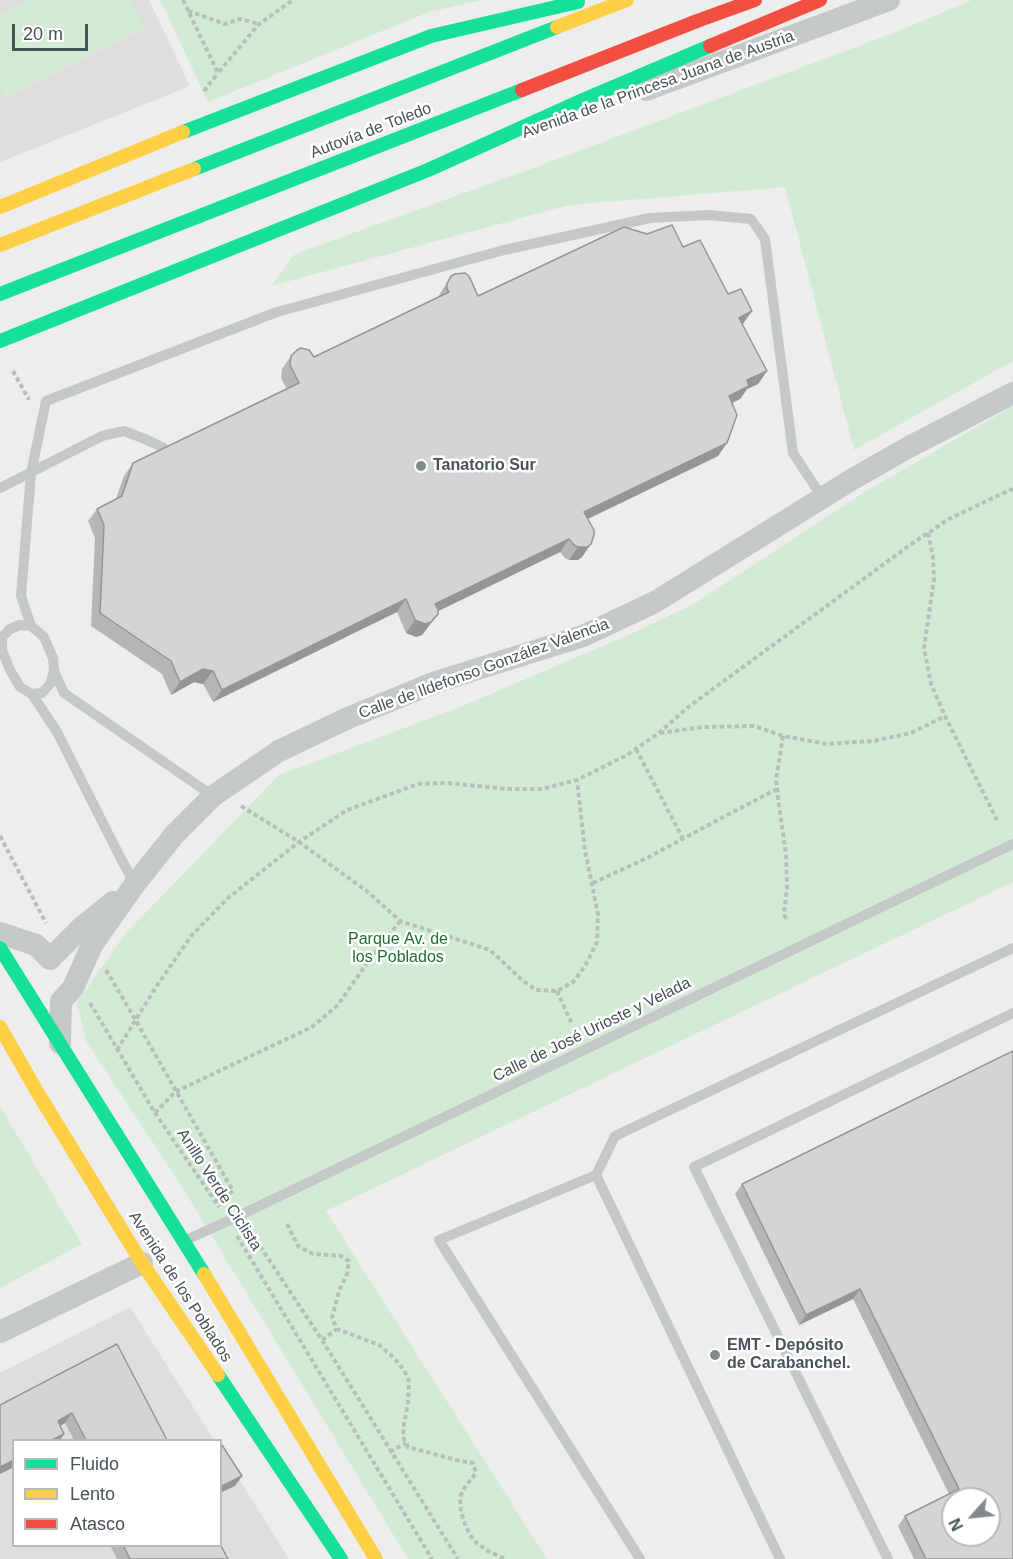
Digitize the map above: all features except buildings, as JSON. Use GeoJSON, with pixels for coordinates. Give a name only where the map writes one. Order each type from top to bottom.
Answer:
{"type":"FeatureCollection","features":[{"type":"Feature","properties":{"kind":"main road"},"geometry":{"type":"LineString","coordinates":[[0,207],[216,118],[431,36],[585,0]]}},
{"type":"Feature","properties":{"kind":"main road","name":"Autovía de Toledo"},"geometry":{"type":"LineString","coordinates":[[0,245],[627,0]]}},
{"type":"Feature","properties":{"kind":"main road","name":"Autovía de Toledo"},"geometry":{"type":"LineString","coordinates":[[0,294],[755,0]]}},
{"type":"Feature","properties":{"kind":"main road"},"geometry":{"type":"LineString","coordinates":[[0,341],[428,171],[583,100],[820,0]]}},
{"type":"Feature","properties":{"kind":"main road","name":"Avenida de los Poblados"},"geometry":{"type":"LineString","coordinates":[[0,948],[184,1241],[376,1559]]}},
{"type":"Feature","properties":{"kind":"main road","name":"Avenida de los Poblados"},"geometry":{"type":"LineString","coordinates":[[0,1025],[46,1080]]}},
{"type":"Feature","properties":{"kind":"main road","name":"Avenida de los Poblados"},"geometry":{"type":"LineString","coordinates":[[0,1025],[39,1095],[142,1263],[340,1559]]}},
{"type":"Feature","properties":{"kind":"main road","name":"Avenida de los Poblados"},"geometry":{"type":"LineString","coordinates":[[164,1240],[184,1241]]}},
{"type":"Feature","properties":{"kind":"street","name":"Avenida de la Princesa Juana de Austria"},"geometry":{"type":"LineString","coordinates":[[428,171],[889,0]]}},
{"type":"Feature","properties":{"kind":"street","name":"Calle de Ildefonso González Valencia"},"geometry":{"type":"LineString","coordinates":[[60,1045],[61,1002],[73,988],[92,945],[135,884],[174,835],[217,794],[279,751],[348,718],[436,682],[583,636],[655,602],[822,497],[909,447],[1013,393]]}},
{"type":"Feature","properties":{"kind":"street","name":"Calle de Ildefonso González Valencia"},"geometry":{"type":"LineString","coordinates":[[50,958],[82,927],[135,884]]}},
{"type":"Feature","properties":{"kind":"street"},"geometry":{"type":"LineString","coordinates":[[0,933],[36,945],[50,958]]}},
{"type":"Feature","properties":{"kind":"street"},"geometry":{"type":"LineString","coordinates":[[0,1332],[142,1263]]}},
{"type":"Feature","properties":{"kind":"lane"},"geometry":{"type":"LineString","coordinates":[[217,794],[64,693],[54,671],[53,658],[44,637],[31,626],[21,596],[31,473],[46,401],[278,312],[504,250],[650,218],[708,215],[751,219],[765,239],[793,453],[822,497]]}},
{"type":"Feature","properties":{"kind":"lane"},"geometry":{"type":"LineString","coordinates":[[0,488],[102,436],[124,431],[162,447],[172,458]]}},
{"type":"Feature","properties":{"kind":"lane"},"geometry":{"type":"LineString","coordinates":[[31,626],[20,625],[1,634],[2,650],[10,670],[20,687],[32,694],[57,732],[135,884]]}},
{"type":"Feature","properties":{"kind":"lane"},"geometry":{"type":"LineString","coordinates":[[32,694],[42,693],[50,684],[54,671]]}},
{"type":"Feature","properties":{"kind":"lane","name":"Calle de José Urioste y Velada"},"geometry":{"type":"LineString","coordinates":[[184,1241],[1013,844]]}},
{"type":"Feature","properties":{"kind":"lane"},"geometry":{"type":"LineString","coordinates":[[640,1559],[439,1240],[596,1175],[615,1136],[1013,948]]}},
{"type":"Feature","properties":{"kind":"lane"},"geometry":{"type":"LineString","coordinates":[[888,1559],[694,1167],[1013,1013]]}},
{"type":"Feature","properties":{"kind":"lane"},"geometry":{"type":"LineString","coordinates":[[596,1175],[780,1559]]}},
{"type":"Feature","properties":{"kind":"path"},"geometry":{"type":"LineString","coordinates":[[183,0],[218,73],[259,24],[293,0]]}},
{"type":"Feature","properties":{"kind":"path"},"geometry":{"type":"LineString","coordinates":[[188,11],[225,24],[240,19],[259,24]]}},
{"type":"Feature","properties":{"kind":"path"},"geometry":{"type":"LineString","coordinates":[[13,371],[28,398],[46,401]]}},
{"type":"Feature","properties":{"kind":"path"},"geometry":{"type":"LineString","coordinates":[[117,1050],[192,935],[228,898],[299,842],[347,810],[418,784],[447,783],[506,789],[542,789],[577,780],[636,749],[659,733],[687,708],[909,545],[949,519],[1013,489]]}},
{"type":"Feature","properties":{"kind":"path"},"geometry":{"type":"LineString","coordinates":[[928,533],[933,557],[934,579],[924,648],[931,684],[997,820]]}},
{"type":"Feature","properties":{"kind":"path"},"geometry":{"type":"LineString","coordinates":[[659,733],[703,727],[754,726],[783,736],[827,744],[873,741],[911,733],[945,716]]}},
{"type":"Feature","properties":{"kind":"path"},"geometry":{"type":"LineString","coordinates":[[783,736],[776,780],[786,854],[788,888],[784,914],[787,921]]}},
{"type":"Feature","properties":{"kind":"path"},"geometry":{"type":"LineString","coordinates":[[636,749],[683,839]]}},
{"type":"Feature","properties":{"kind":"path"},"geometry":{"type":"LineString","coordinates":[[217,794],[299,842],[368,891],[400,921],[490,950],[536,990],[557,991],[573,982],[585,966],[597,942],[598,914],[585,851],[577,780]]}},
{"type":"Feature","properties":{"kind":"path"},"geometry":{"type":"LineString","coordinates":[[592,883],[647,858],[777,789]]}},
{"type":"Feature","properties":{"kind":"path"},"geometry":{"type":"LineString","coordinates":[[0,836],[48,928],[50,958]]}},
{"type":"Feature","properties":{"kind":"path"},"geometry":{"type":"LineString","coordinates":[[155,1113],[175,1092],[312,1027],[338,1005],[400,921]]}},
{"type":"Feature","properties":{"kind":"path"},"geometry":{"type":"LineString","coordinates":[[101,963],[233,1191],[215,1201]]}},
{"type":"Feature","properties":{"kind":"path","name":"Anillo Verde Ciclista"},"geometry":{"type":"LineString","coordinates":[[73,988],[86,996],[155,1113],[228,1221],[432,1559]]}},
{"type":"Feature","properties":{"kind":"path"},"geometry":{"type":"LineString","coordinates":[[557,991],[572,1024]]}},
{"type":"Feature","properties":{"kind":"path"},"geometry":{"type":"LineString","coordinates":[[287,1224],[298,1246],[314,1254],[341,1256],[349,1261],[332,1318],[337,1329],[378,1345],[404,1370],[409,1380],[403,1437],[408,1447],[460,1461],[473,1462],[476,1473],[460,1497],[461,1512],[473,1540],[486,1550],[505,1559]]}},
{"type":"Feature","properties":{"kind":"path"},"geometry":{"type":"LineString","coordinates":[[256,1239],[322,1340],[458,1559]]}},
{"type":"Feature","properties":{"kind":"path"},"geometry":{"type":"LineString","coordinates":[[322,1340],[337,1329]]}},
{"type":"Feature","properties":{"kind":"path"},"geometry":{"type":"LineString","coordinates":[[390,1452],[406,1443]]}},
{"type":"Feature","properties":{"kind":"shaded area"},"geometry":{"type":"Polygon","coordinates":[[[0,0],[149,0],[190,86],[0,162],[0,0]]]}},
{"type":"Feature","properties":{"kind":"shaded area"},"geometry":{"type":"Polygon","coordinates":[[[130,1307],[213,1439],[12,1439],[12,1547],[222,1547],[222,1452],[289,1559],[0,1559],[0,1373],[130,1307]]]}},
{"type":"Feature","properties":{"kind":"green space"},"geometry":{"type":"Polygon","coordinates":[[[28,0],[130,0],[145,28],[5,98],[0,87],[0,14],[28,0]]]}},
{"type":"Feature","properties":{"kind":"green space"},"geometry":{"type":"Polygon","coordinates":[[[160,0],[482,0],[429,12],[208,102],[160,0]]]}},
{"type":"Feature","properties":{"kind":"green space"},"geometry":{"type":"Polygon","coordinates":[[[972,0],[1013,0],[1013,361],[854,450],[785,187],[569,205],[271,286],[295,254],[536,167],[896,32],[972,0]]]}},
{"type":"Feature","properties":{"kind":"green space","name":"Parque Av. de los Poblados"},"geometry":{"type":"Polygon","coordinates":[[[1013,406],[1013,882],[326,1211],[547,1559],[408,1559],[179,1182],[86,1041],[77,1003],[124,935],[279,775],[460,707],[626,636],[692,605],[863,493],[1013,406]]]}},
{"type":"Feature","properties":{"kind":"green space"},"geometry":{"type":"Polygon","coordinates":[[[0,1106],[82,1244],[0,1288],[0,1106]]]}},
{"type":"Feature","properties":{"kind":"traffic: fast"},"geometry":{"type":"LineString","coordinates":[[183,132],[431,36],[578,2]]}},
{"type":"Feature","properties":{"kind":"traffic: fast"},"geometry":{"type":"LineString","coordinates":[[194,169],[557,27]]}},
{"type":"Feature","properties":{"kind":"traffic: fast"},"geometry":{"type":"LineString","coordinates":[[0,341],[428,170],[710,46]]}},
{"type":"Feature","properties":{"kind":"traffic: fast"},"geometry":{"type":"LineString","coordinates":[[0,294],[522,90]]}},
{"type":"Feature","properties":{"kind":"traffic: fast"},"geometry":{"type":"LineString","coordinates":[[0,948],[204,1274]]}},
{"type":"Feature","properties":{"kind":"traffic: fast"},"geometry":{"type":"LineString","coordinates":[[218,1375],[341,1559]]}},
{"type":"Feature","properties":{"kind":"traffic: slow"},"geometry":{"type":"LineString","coordinates":[[557,27],[627,0]]}},
{"type":"Feature","properties":{"kind":"traffic: slow"},"geometry":{"type":"LineString","coordinates":[[0,207],[183,132]]}},
{"type":"Feature","properties":{"kind":"traffic: slow"},"geometry":{"type":"LineString","coordinates":[[0,245],[194,169]]}},
{"type":"Feature","properties":{"kind":"traffic: slow"},"geometry":{"type":"LineString","coordinates":[[0,1027],[142,1263],[218,1375]]}},
{"type":"Feature","properties":{"kind":"traffic: slow"},"geometry":{"type":"LineString","coordinates":[[204,1274],[376,1559]]}},
{"type":"Feature","properties":{"kind":"traffic: jam"},"geometry":{"type":"LineString","coordinates":[[522,90],[755,0]]}},
{"type":"Feature","properties":{"kind":"traffic: jam"},"geometry":{"type":"LineString","coordinates":[[710,46],[820,0]]}},
{"type":"Feature","properties":{"kind":"place","name":"Tanatorio Sur"},"geometry":{"type":"Point","coordinates":[421,466]}},
{"type":"Feature","properties":{"kind":"place","name":"EMT - Depósito de Carabanchel."},"geometry":{"type":"Point","coordinates":[715,1355]}}]}
